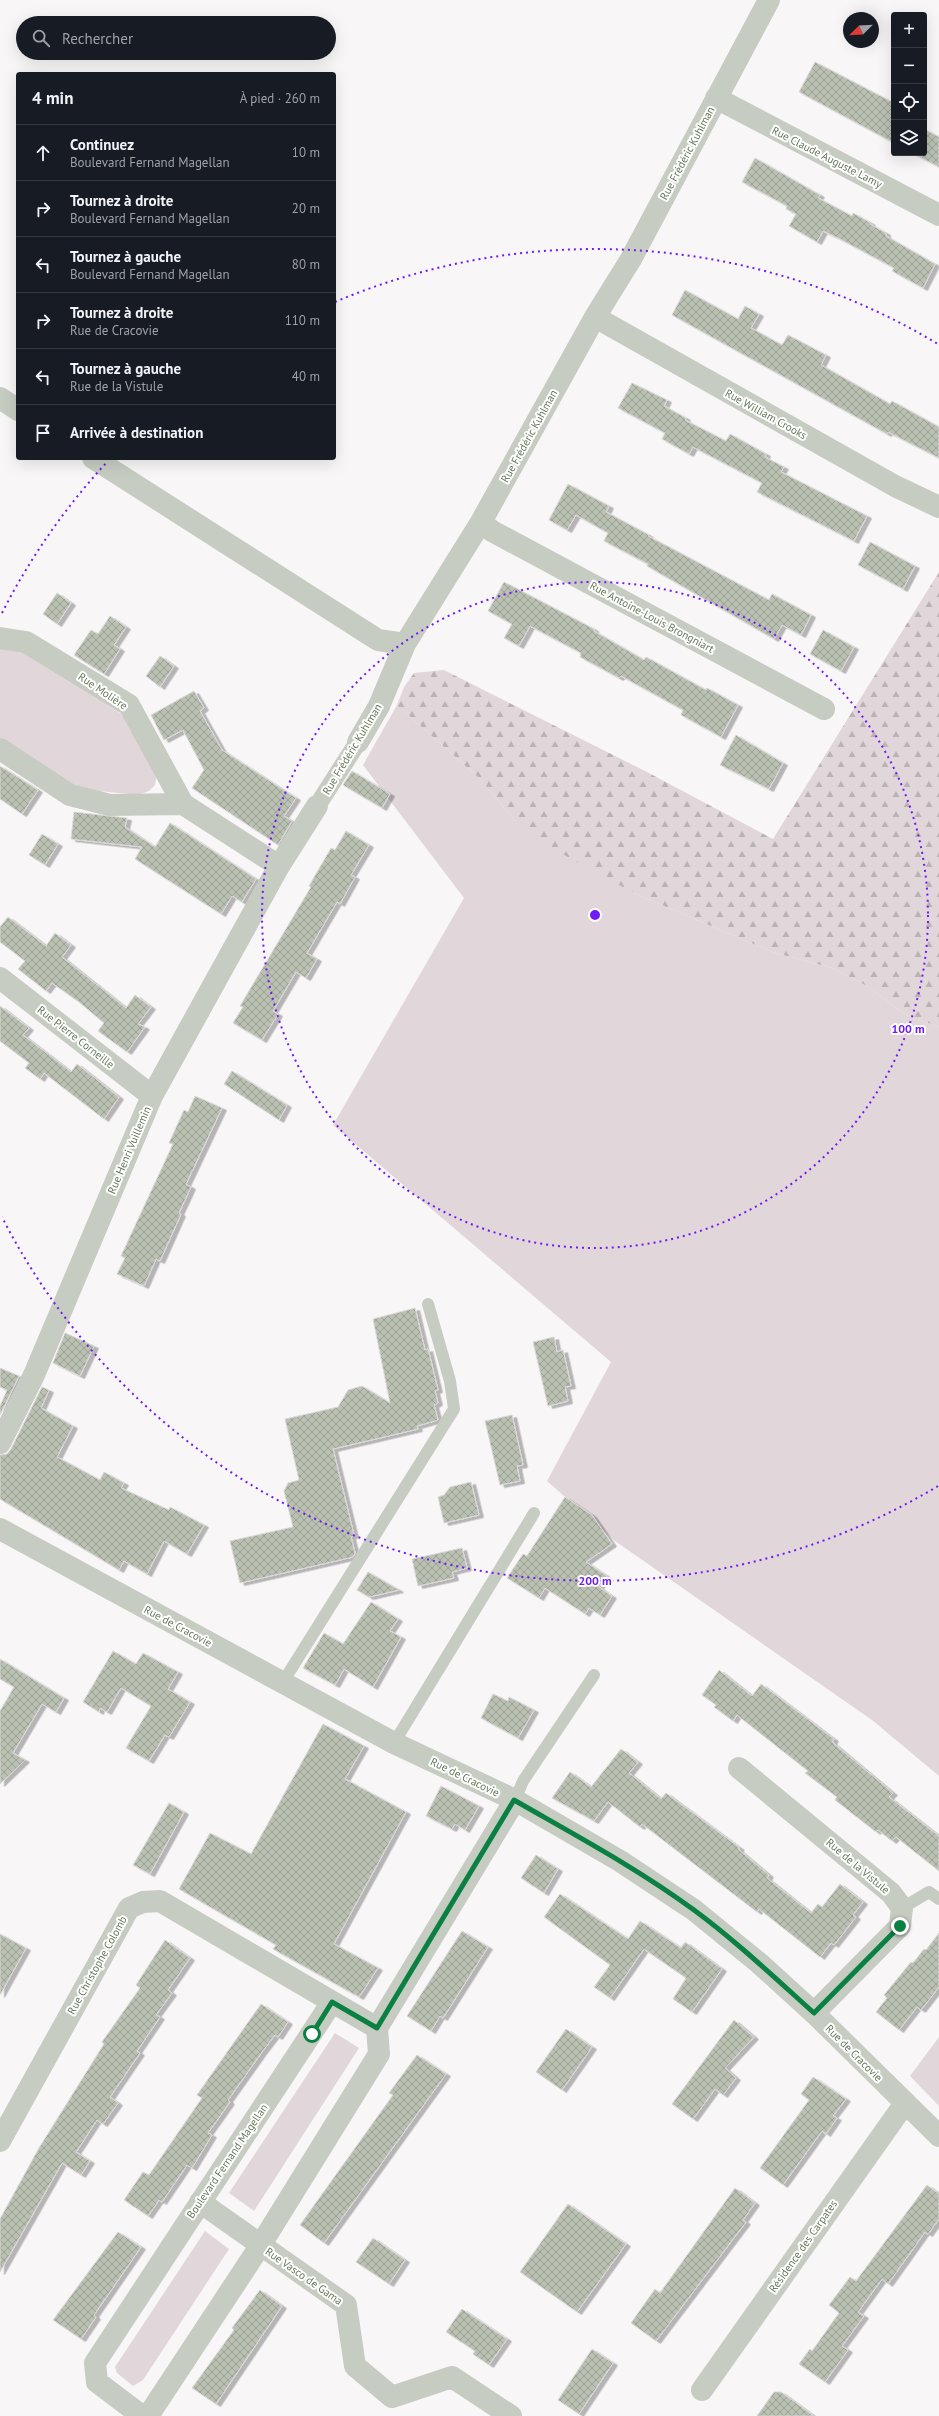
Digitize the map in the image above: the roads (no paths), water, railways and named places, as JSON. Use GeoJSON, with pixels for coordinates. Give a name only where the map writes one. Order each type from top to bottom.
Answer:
{"type":"FeatureCollection","features":[{"type":"Feature","properties":{"kind":"street","name":"Rue Frédéric Kuhlman"},"geometry":{"type":"LineString","coordinates":[[278,866],[358,742],[379,706],[405,644],[481,522],[596,317],[631,259],[769,0]]}},
{"type":"Feature","properties":{"kind":"street","name":"Rue Claude Auguste Lamy"},"geometry":{"type":"LineString","coordinates":[[716,98],[939,215]]}},
{"type":"Feature","properties":{"kind":"street","name":"Rue William Crooks"},"geometry":{"type":"LineString","coordinates":[[596,317],[895,486],[939,507]]}},
{"type":"Feature","properties":{"kind":"street"},"geometry":{"type":"LineString","coordinates":[[0,398],[16,409]]}},
{"type":"Feature","properties":{"kind":"street"},"geometry":{"type":"LineString","coordinates":[[96,460],[378,640],[405,644]]}},
{"type":"Feature","properties":{"kind":"street","name":"Rue Antoine-Louis Brongniart"},"geometry":{"type":"LineString","coordinates":[[481,522],[492,531],[824,709]]}},
{"type":"Feature","properties":{"kind":"street","name":"Rue Molière"},"geometry":{"type":"LineString","coordinates":[[0,638],[26,642],[129,705],[183,804],[278,866]]}},
{"type":"Feature","properties":{"kind":"street"},"geometry":{"type":"LineString","coordinates":[[0,749],[70,795],[110,805],[183,804]]}},
{"type":"Feature","properties":{"kind":"street","name":"Rue Henri Vuillemin"},"geometry":{"type":"LineString","coordinates":[[0,1443],[34,1375],[152,1096],[278,866]]}},
{"type":"Feature","properties":{"kind":"street","name":"Rue Pierre Corneille"},"geometry":{"type":"LineString","coordinates":[[0,978],[152,1096]]}},
{"type":"Feature","properties":{"kind":"street","name":"Rue de Cracovie"},"geometry":{"type":"LineString","coordinates":[[0,1529],[394,1743],[514,1800],[620,1860],[694,1910],[759,1964],[814,2013],[939,2136]]}},
{"type":"Feature","properties":{"kind":"street","name":"Rue de la Vistule"},"geometry":{"type":"LineString","coordinates":[[739,1768],[891,1893],[902,1908]]}},
{"type":"Feature","properties":{"kind":"street"},"geometry":{"type":"LineString","coordinates":[[148,2416],[260,2246],[379,2054],[377,2028],[514,1800]]}},
{"type":"Feature","properties":{"kind":"street","name":"Rue Christophe Colomb"},"geometry":{"type":"LineString","coordinates":[[0,2141],[129,1908],[142,1902],[160,1901],[332,2002]]}},
{"type":"Feature","properties":{"kind":"street"},"geometry":{"type":"LineString","coordinates":[[814,2013],[900,1926],[902,1908]]}},
{"type":"Feature","properties":{"kind":"street"},"geometry":{"type":"LineString","coordinates":[[332,2002],[377,2028]]}},
{"type":"Feature","properties":{"kind":"street","name":"Boulevard Fernand Magellan"},"geometry":{"type":"LineString","coordinates":[[142,2416],[97,2382],[95,2363],[332,2002]]}},
{"type":"Feature","properties":{"kind":"street","name":"Résidence des Carpates"},"geometry":{"type":"LineString","coordinates":[[702,2390],[905,2103]]}},
{"type":"Feature","properties":{"kind":"street","name":"Rue Vasco de Gama"},"geometry":{"type":"LineString","coordinates":[[200,2202],[260,2246],[346,2305],[355,2366],[392,2397],[452,2377],[510,2416]]}},
{"type":"Feature","properties":{"kind":"lane"},"geometry":{"type":"LineString","coordinates":[[283,1682],[454,1409],[450,1381],[428,1304]]}},
{"type":"Feature","properties":{"kind":"lane"},"geometry":{"type":"LineString","coordinates":[[394,1743],[534,1513]]}},
{"type":"Feature","properties":{"kind":"lane"},"geometry":{"type":"LineString","coordinates":[[514,1800],[523,1781],[594,1675]]}},
{"type":"Feature","properties":{"kind":"lane"},"geometry":{"type":"LineString","coordinates":[[902,1908],[929,1892],[939,1899]]}}]}
